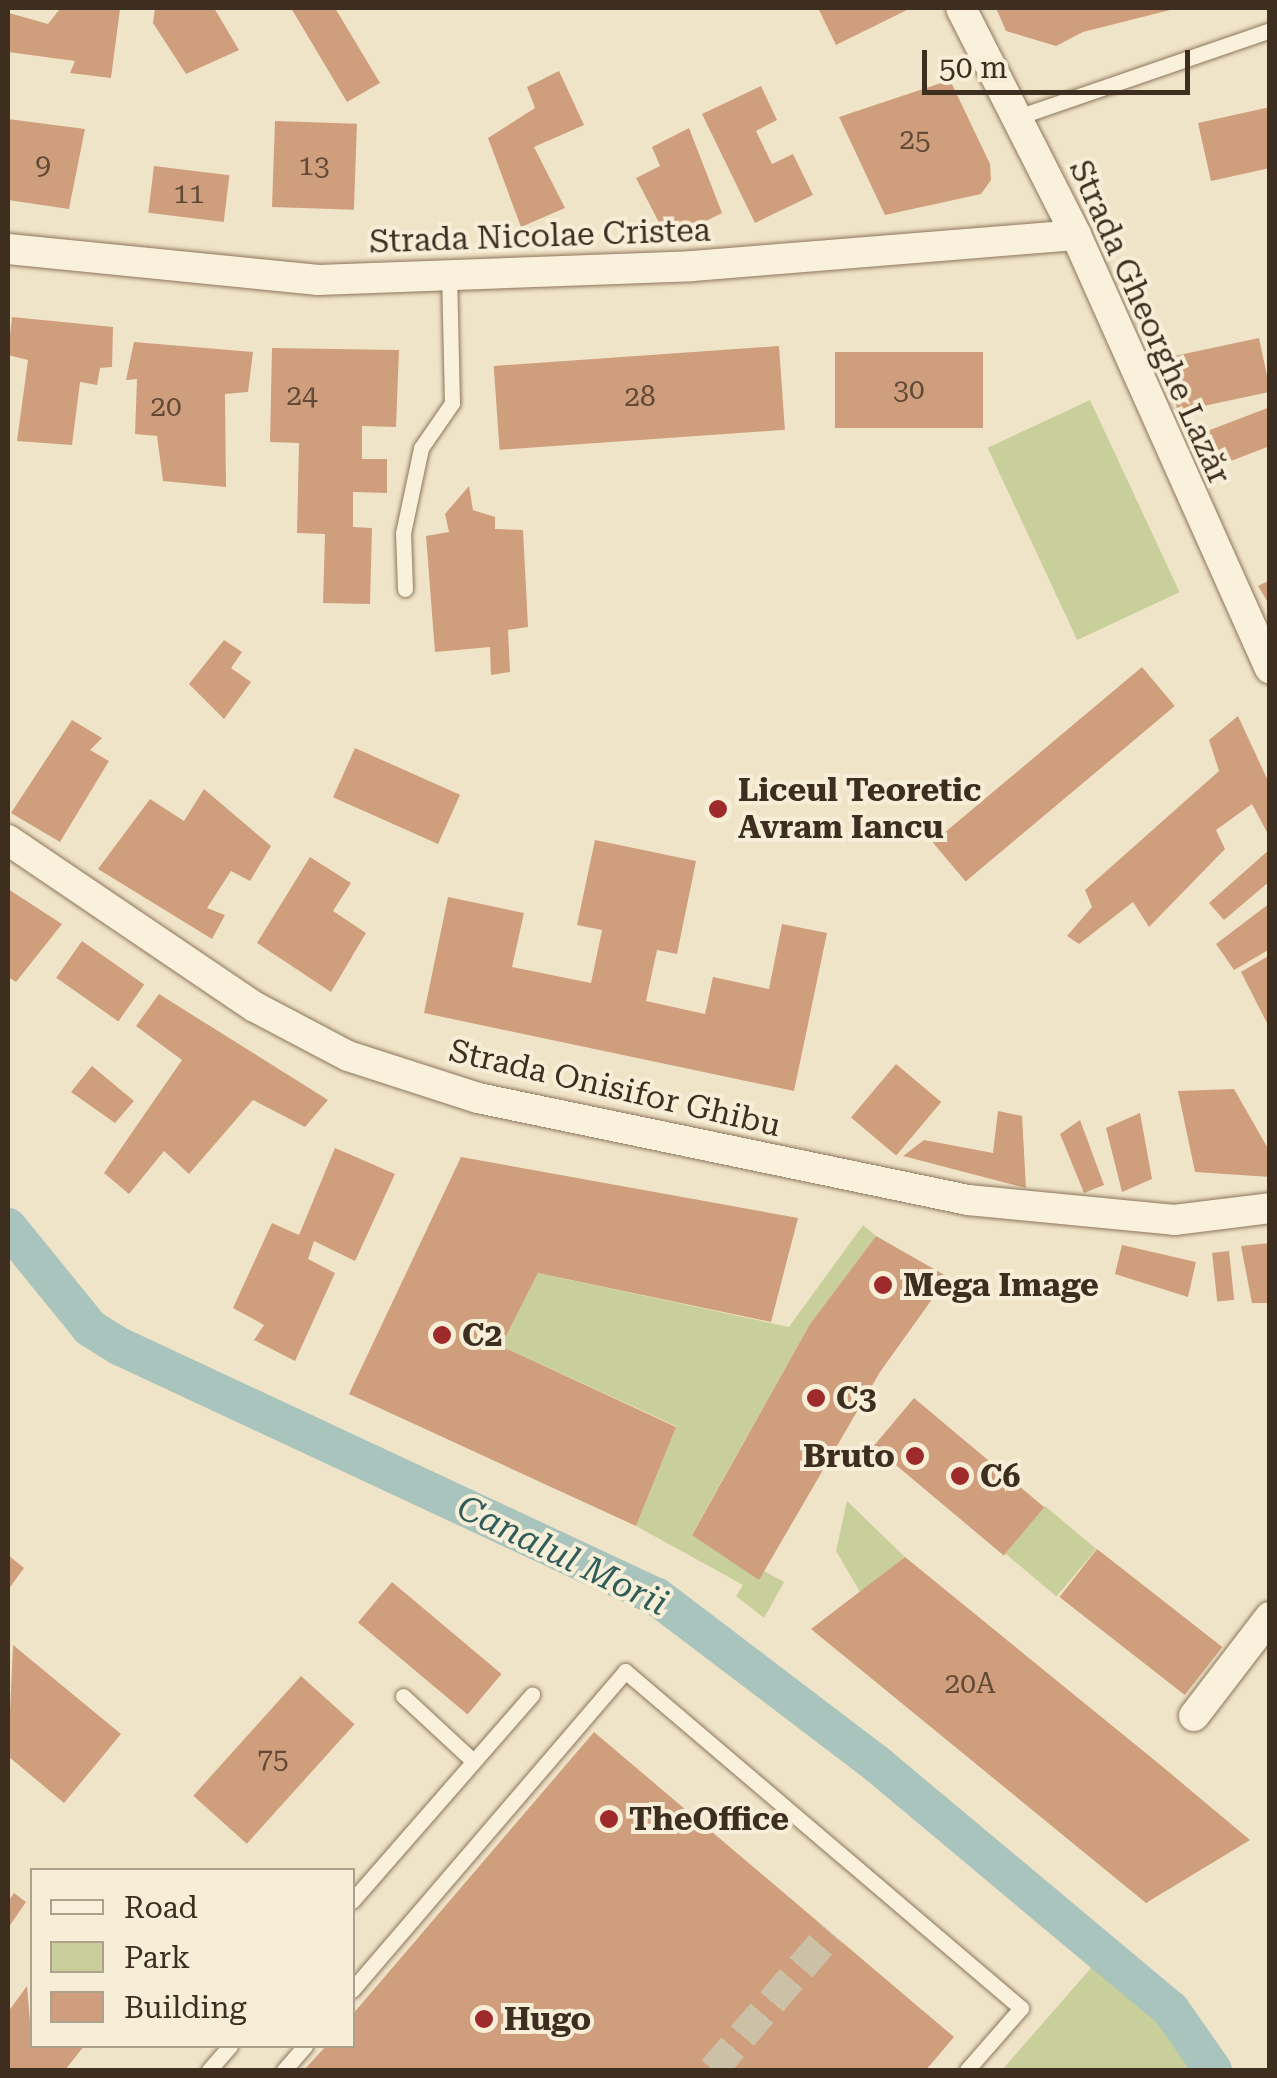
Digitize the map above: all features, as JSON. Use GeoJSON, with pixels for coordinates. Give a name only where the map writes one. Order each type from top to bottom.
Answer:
{"type":"FeatureCollection","features":[{"type":"Feature","properties":{"kind":"street","name":"Strada Gheorghe Lazăr"},"geometry":{"type":"LineString","coordinates":[[960,8],[1076,236],[1270,669]]}},
{"type":"Feature","properties":{"kind":"street","name":"Strada Nicolae Cristea"},"geometry":{"type":"LineString","coordinates":[[8,249],[318,280],[692,266],[1076,236]]}},
{"type":"Feature","properties":{"kind":"street","name":"Strada Onisifor Ghibu"},"geometry":{"type":"LineString","coordinates":[[8,840],[255,1007],[348,1056],[478,1098],[1004,1205],[1174,1220],[1270,1208]]}},
{"type":"Feature","properties":{"kind":"street"},"geometry":{"type":"LineString","coordinates":[[1194,1716],[1270,1617]]}},
{"type":"Feature","properties":{"kind":"lane"},"geometry":{"type":"LineString","coordinates":[[1018,117],[1270,30]]}},
{"type":"Feature","properties":{"kind":"lane"},"geometry":{"type":"LineString","coordinates":[[406,589],[403,533],[421,448],[452,403],[449,275]]}},
{"type":"Feature","properties":{"kind":"lane"},"geometry":{"type":"LineString","coordinates":[[355,1986],[625,1671],[1021,2008],[967,2070]]}},
{"type":"Feature","properties":{"kind":"lane"},"geometry":{"type":"LineString","coordinates":[[355,1896],[471,1759],[532,1695]]}},
{"type":"Feature","properties":{"kind":"lane"},"geometry":{"type":"LineString","coordinates":[[403,1696],[471,1759]]}},
{"type":"Feature","properties":{"kind":"lane"},"geometry":{"type":"LineString","coordinates":[[208,2070],[228,2048]]}},
{"type":"Feature","properties":{"kind":"lane"},"geometry":{"type":"LineString","coordinates":[[284,2070],[304,2048]]}},
{"type":"Feature","properties":{"kind":"green space"},"geometry":{"type":"Polygon","coordinates":[[[1090,400],[1180,592],[1077,640],[988,448],[1090,400]]]}},
{"type":"Feature","properties":{"kind":"green space"},"geometry":{"type":"Polygon","coordinates":[[[863,1225],[876,1236],[810,1324],[692,1534],[759,1579],[764,1571],[784,1582],[764,1618],[736,1596],[743,1585],[636,1526],[676,1426],[501,1346],[538,1273],[789,1327],[863,1225]]]}},
{"type":"Feature","properties":{"kind":"green space"},"geometry":{"type":"Polygon","coordinates":[[[847,1501],[905,1557],[860,1592],[836,1551],[847,1501]]]}},
{"type":"Feature","properties":{"kind":"green space"},"geometry":{"type":"Polygon","coordinates":[[[1045,1506],[1096,1549],[1056,1597],[1005,1553],[1045,1506]]]}},
{"type":"Feature","properties":{"kind":"green space"},"geometry":{"type":"Polygon","coordinates":[[[1097,1961],[1159,2016],[1198,2070],[1002,2070],[1097,1961]]]}},
{"type":"Feature","properties":{"kind":"building"},"geometry":{"type":"Polygon","coordinates":[[[155,8],[214,8],[239,50],[186,74],[153,23],[155,8]]]}},
{"type":"Feature","properties":{"kind":"building"},"geometry":{"type":"Polygon","coordinates":[[[291,8],[335,8],[380,83],[347,102],[291,8]]]}},
{"type":"Feature","properties":{"kind":"building"},"geometry":{"type":"Polygon","coordinates":[[[818,8],[911,8],[836,45],[818,8]]]}},
{"type":"Feature","properties":{"kind":"building"},"geometry":{"type":"Polygon","coordinates":[[[996,8],[1174,9],[1083,32],[1056,46],[1006,31],[996,8]]]}},
{"type":"Feature","properties":{"kind":"building"},"geometry":{"type":"Polygon","coordinates":[[[120,9],[111,78],[70,73],[75,61],[8,52],[9,13],[48,24],[59,10],[120,9]]]}},
{"type":"Feature","properties":{"kind":"building"},"geometry":{"type":"Polygon","coordinates":[[[559,71],[584,125],[534,147],[565,208],[521,227],[488,138],[535,108],[527,87],[559,71]]]}},
{"type":"Feature","properties":{"kind":"building"},"geometry":{"type":"Polygon","coordinates":[[[950,80],[990,164],[991,180],[981,194],[885,215],[839,117],[950,80]]]}},
{"type":"Feature","properties":{"kind":"building"},"geometry":{"type":"Polygon","coordinates":[[[761,86],[777,120],[756,131],[772,164],[793,154],[813,195],[755,223],[702,114],[761,86]]]}},
{"type":"Feature","properties":{"kind":"building"},"geometry":{"type":"Polygon","coordinates":[[[1270,107],[1270,168],[1211,181],[1198,123],[1270,107]]]}},
{"type":"Feature","properties":{"kind":"building"},"geometry":{"type":"Polygon","coordinates":[[[8,119],[85,129],[69,209],[8,200],[8,119]]]}},
{"type":"Feature","properties":{"kind":"building"},"geometry":{"type":"Polygon","coordinates":[[[275,121],[357,124],[354,210],[272,207],[275,121]]]}},
{"type":"Feature","properties":{"kind":"building"},"geometry":{"type":"Polygon","coordinates":[[[689,128],[722,213],[668,240],[636,178],[660,166],[652,147],[689,128]]]}},
{"type":"Feature","properties":{"kind":"building"},"geometry":{"type":"Polygon","coordinates":[[[154,166],[229,175],[224,222],[148,213],[154,166]]]}},
{"type":"Feature","properties":{"kind":"building"},"geometry":{"type":"Polygon","coordinates":[[[12,317],[113,327],[112,367],[100,368],[97,385],[80,382],[72,445],[17,441],[28,360],[8,355],[12,317]]]}},
{"type":"Feature","properties":{"kind":"building"},"geometry":{"type":"Polygon","coordinates":[[[1259,338],[1270,392],[1178,412],[1166,358],[1259,338]]]}},
{"type":"Feature","properties":{"kind":"building"},"geometry":{"type":"Polygon","coordinates":[[[134,342],[253,352],[248,392],[225,394],[226,487],[163,481],[157,436],[135,434],[137,379],[126,380],[134,342]]]}},
{"type":"Feature","properties":{"kind":"building"},"geometry":{"type":"Polygon","coordinates":[[[779,346],[785,430],[500,450],[494,366],[779,346]]]}},
{"type":"Feature","properties":{"kind":"building"},"geometry":{"type":"Polygon","coordinates":[[[272,348],[399,350],[396,427],[362,426],[362,459],[387,459],[387,493],[353,492],[353,527],[372,528],[370,604],[323,603],[325,534],[297,533],[299,443],[270,442],[272,348]]]}},
{"type":"Feature","properties":{"kind":"building"},"geometry":{"type":"Polygon","coordinates":[[[835,352],[983,352],[983,428],[835,428],[835,352]]]}},
{"type":"Feature","properties":{"kind":"building"},"geometry":{"type":"Polygon","coordinates":[[[1270,407],[1270,446],[1202,472],[1189,438],[1270,407]]]}},
{"type":"Feature","properties":{"kind":"building"},"geometry":{"type":"Polygon","coordinates":[[[469,486],[473,510],[495,517],[495,529],[523,530],[528,627],[508,630],[510,672],[491,675],[490,647],[435,652],[426,536],[449,532],[445,514],[469,486]]]}},
{"type":"Feature","properties":{"kind":"building"},"geometry":{"type":"Polygon","coordinates":[[[1270,580],[1270,606],[1258,586],[1270,580]]]}},
{"type":"Feature","properties":{"kind":"building"},"geometry":{"type":"Polygon","coordinates":[[[224,640],[242,652],[231,668],[251,682],[224,719],[189,684],[224,640]]]}},
{"type":"Feature","properties":{"kind":"building"},"geometry":{"type":"Polygon","coordinates":[[[1142,667],[1175,706],[966,882],[933,842],[1142,667]]]}},
{"type":"Feature","properties":{"kind":"building"},"geometry":{"type":"Polygon","coordinates":[[[1238,716],[1270,785],[1270,838],[1252,804],[1216,830],[1225,849],[1149,927],[1133,902],[1079,944],[1067,936],[1092,907],[1085,890],[1219,771],[1209,740],[1238,716]]]}},
{"type":"Feature","properties":{"kind":"building"},"geometry":{"type":"Polygon","coordinates":[[[72,720],[102,738],[90,750],[109,761],[60,842],[11,813],[72,720]]]}},
{"type":"Feature","properties":{"kind":"building"},"geometry":{"type":"Polygon","coordinates":[[[355,748],[460,795],[438,844],[333,797],[355,748]]]}},
{"type":"Feature","properties":{"kind":"building"},"geometry":{"type":"Polygon","coordinates":[[[204,789],[271,846],[250,881],[231,871],[207,908],[225,915],[212,939],[98,869],[150,799],[184,821],[204,789]]]}},
{"type":"Feature","properties":{"kind":"building"},"geometry":{"type":"Polygon","coordinates":[[[595,840],[696,861],[677,954],[657,950],[646,1001],[705,1014],[713,977],[769,989],[782,924],[827,933],[794,1091],[424,1013],[448,897],[524,913],[512,967],[591,983],[602,930],[577,925],[595,840]]]}},
{"type":"Feature","properties":{"kind":"building"},"geometry":{"type":"Polygon","coordinates":[[[1270,849],[1270,881],[1224,920],[1209,903],[1270,849]]]}},
{"type":"Feature","properties":{"kind":"building"},"geometry":{"type":"Polygon","coordinates":[[[310,857],[351,883],[333,911],[366,933],[331,992],[257,943],[310,857]]]}},
{"type":"Feature","properties":{"kind":"building"},"geometry":{"type":"Polygon","coordinates":[[[8,889],[62,924],[16,982],[8,977],[8,889]]]}},
{"type":"Feature","properties":{"kind":"building"},"geometry":{"type":"Polygon","coordinates":[[[1270,903],[1270,949],[1234,970],[1216,944],[1270,903]]]}},
{"type":"Feature","properties":{"kind":"building"},"geometry":{"type":"Polygon","coordinates":[[[82,941],[144,985],[118,1021],[56,978],[82,941]]]}},
{"type":"Feature","properties":{"kind":"building"},"geometry":{"type":"Polygon","coordinates":[[[1270,955],[1270,1029],[1241,972],[1270,955]]]}},
{"type":"Feature","properties":{"kind":"building"},"geometry":{"type":"Polygon","coordinates":[[[159,994],[328,1100],[305,1127],[253,1100],[189,1174],[164,1151],[129,1194],[104,1173],[182,1060],[136,1026],[159,994]]]}},
{"type":"Feature","properties":{"kind":"building"},"geometry":{"type":"Polygon","coordinates":[[[896,1064],[941,1102],[896,1156],[851,1118],[896,1064]]]}},
{"type":"Feature","properties":{"kind":"building"},"geometry":{"type":"Polygon","coordinates":[[[92,1066],[134,1101],[115,1123],[71,1092],[92,1066]]]}},
{"type":"Feature","properties":{"kind":"building"},"geometry":{"type":"Polygon","coordinates":[[[1234,1089],[1270,1152],[1270,1177],[1195,1172],[1178,1091],[1234,1089]]]}},
{"type":"Feature","properties":{"kind":"building"},"geometry":{"type":"Polygon","coordinates":[[[998,1111],[1022,1116],[1026,1188],[903,1156],[924,1140],[993,1153],[998,1111]]]}},
{"type":"Feature","properties":{"kind":"building"},"geometry":{"type":"Polygon","coordinates":[[[1140,1113],[1152,1179],[1122,1192],[1106,1128],[1140,1113]]]}},
{"type":"Feature","properties":{"kind":"building"},"geometry":{"type":"Polygon","coordinates":[[[1080,1120],[1104,1185],[1084,1193],[1060,1134],[1080,1120]]]}},
{"type":"Feature","properties":{"kind":"building"},"geometry":{"type":"Polygon","coordinates":[[[335,1148],[395,1174],[355,1261],[314,1241],[308,1259],[335,1273],[295,1361],[254,1340],[264,1325],[233,1308],[272,1223],[299,1235],[335,1148]]]}},
{"type":"Feature","properties":{"kind":"building","name":"C2"},"geometry":{"type":"Polygon","coordinates":[[[461,1157],[798,1218],[771,1322],[538,1273],[501,1346],[676,1427],[636,1526],[349,1394],[461,1157]]]}},
{"type":"Feature","properties":{"kind":"building","name":"C3"},"geometry":{"type":"Polygon","coordinates":[[[876,1236],[948,1277],[880,1372],[759,1580],[692,1535],[810,1324],[876,1236]]]}},
{"type":"Feature","properties":{"kind":"building"},"geometry":{"type":"Polygon","coordinates":[[[1270,1243],[1270,1303],[1252,1303],[1241,1246],[1270,1243]]]}},
{"type":"Feature","properties":{"kind":"building"},"geometry":{"type":"Polygon","coordinates":[[[1122,1245],[1196,1262],[1188,1297],[1115,1274],[1122,1245]]]}},
{"type":"Feature","properties":{"kind":"building"},"geometry":{"type":"Polygon","coordinates":[[[1229,1251],[1234,1300],[1217,1302],[1212,1253],[1229,1251]]]}},
{"type":"Feature","properties":{"kind":"building","name":"C6"},"geometry":{"type":"Polygon","coordinates":[[[914,1398],[1044,1507],[1004,1556],[874,1446],[914,1398]]]}},
{"type":"Feature","properties":{"kind":"building"},"geometry":{"type":"Polygon","coordinates":[[[1097,1549],[1222,1647],[1185,1695],[1059,1597],[1097,1549]]]}},
{"type":"Feature","properties":{"kind":"building"},"geometry":{"type":"Polygon","coordinates":[[[8,1555],[24,1568],[8,1590],[8,1555]]]}},
{"type":"Feature","properties":{"kind":"building"},"geometry":{"type":"Polygon","coordinates":[[[905,1557],[1250,1840],[1146,1903],[811,1629],[905,1557]]]}},
{"type":"Feature","properties":{"kind":"building"},"geometry":{"type":"Polygon","coordinates":[[[392,1582],[502,1674],[467,1715],[358,1623],[392,1582]]]}},
{"type":"Feature","properties":{"kind":"building"},"geometry":{"type":"Polygon","coordinates":[[[13,1645],[121,1734],[64,1803],[8,1756],[13,1645]]]}},
{"type":"Feature","properties":{"kind":"building"},"geometry":{"type":"Polygon","coordinates":[[[301,1676],[355,1724],[247,1844],[193,1796],[301,1676]]]}},
{"type":"Feature","properties":{"kind":"building","name":"TheOffice"},"geometry":{"type":"Polygon","coordinates":[[[594,1732],[954,2037],[926,2070],[304,2070],[324,2048],[355,2048],[355,2011],[594,1732]]]}},
{"type":"Feature","properties":{"kind":"building"},"geometry":{"type":"Polygon","coordinates":[[[14,1893],[26,1902],[8,1928],[8,1902],[14,1893]]]}},
{"type":"Feature","properties":{"kind":"building"},"geometry":{"type":"Polygon","coordinates":[[[27,1986],[30,2048],[82,2048],[65,2070],[8,2070],[8,2012],[27,1986]]]}},
{"type":"Feature","properties":{"kind":"waterway","name":"Canalul Morii"},"geometry":{"type":"LineString","coordinates":[[8,1227],[90,1328],[121,1347],[657,1597],[878,1765],[1171,2010],[1213,2070]]}},
{"type":"Feature","properties":{"kind":"tunnel"},"geometry":{"type":"LineString","coordinates":[[713,2070],[831,1933]]}},
{"type":"Feature","properties":{"kind":"place","name":"Liceul Teoretic Avram Iancu"},"geometry":{"type":"Point","coordinates":[718,809]}},
{"type":"Feature","properties":{"kind":"place","name":"Mega Image"},"geometry":{"type":"Point","coordinates":[883,1285]}},
{"type":"Feature","properties":{"kind":"place","name":"C2"},"geometry":{"type":"Point","coordinates":[442,1335]}},
{"type":"Feature","properties":{"kind":"place","name":"C3"},"geometry":{"type":"Point","coordinates":[816,1398]}},
{"type":"Feature","properties":{"kind":"place","name":"Bruto"},"geometry":{"type":"Point","coordinates":[915,1456]}},
{"type":"Feature","properties":{"kind":"place","name":"C6"},"geometry":{"type":"Point","coordinates":[960,1476]}},
{"type":"Feature","properties":{"kind":"place","name":"TheOffice"},"geometry":{"type":"Point","coordinates":[609,1819]}},
{"type":"Feature","properties":{"kind":"place","name":"Hugo"},"geometry":{"type":"Point","coordinates":[484,2019]}}]}
